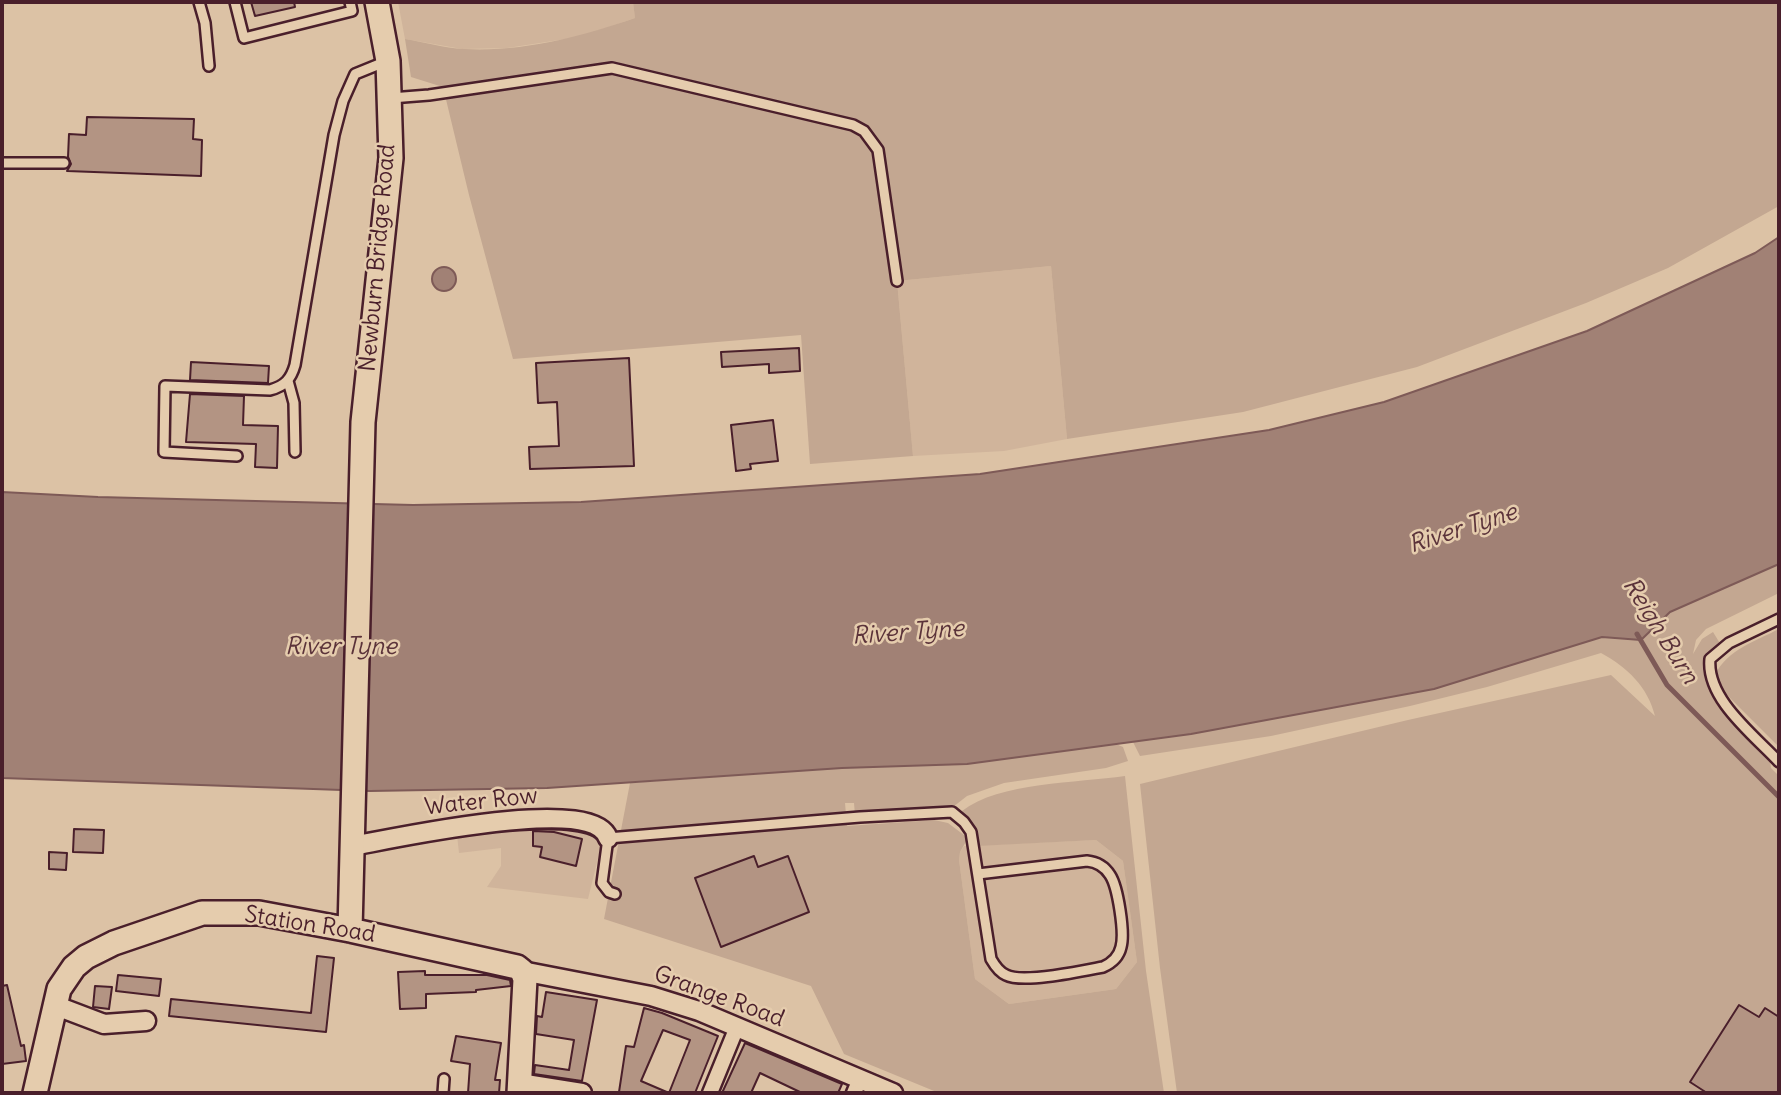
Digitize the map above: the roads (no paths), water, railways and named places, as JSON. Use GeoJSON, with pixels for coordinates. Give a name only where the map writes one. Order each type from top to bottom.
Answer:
{"type":"FeatureCollection","features":[{"type":"Feature","properties":{"kind":"street","name":"Newburn Bridge Road"},"geometry":{"type":"LineString","coordinates":[[352,846],[364,401],[391,158],[388,61],[380,2]]}},
{"type":"Feature","properties":{"kind":"street","name":"Water Row"},"geometry":{"type":"LineString","coordinates":[[352,846],[514,820],[569,819],[597,825],[605,830],[608,838]]}},
{"type":"Feature","properties":{"kind":"street"},"geometry":{"type":"LineString","coordinates":[[349,930],[352,846]]}},
{"type":"Feature","properties":{"kind":"street","name":"Station Road"},"geometry":{"type":"LineString","coordinates":[[35,1093],[54,1005],[66,977],[86,957],[114,943],[202,913],[259,913],[517,967],[522,971]]}},
{"type":"Feature","properties":{"kind":"street"},"geometry":{"type":"LineString","coordinates":[[522,971],[525,979],[519,1088],[578,1093]]}},
{"type":"Feature","properties":{"kind":"street","name":"Grange Road"},"geometry":{"type":"LineString","coordinates":[[522,971],[651,996],[699,1011],[857,1086],[892,1093]]}},
{"type":"Feature","properties":{"kind":"street"},"geometry":{"type":"LineString","coordinates":[[54,1005],[104,1024],[146,1021]]}},
{"type":"Feature","properties":{"kind":"street"},"geometry":{"type":"LineString","coordinates":[[710,1093],[737,1027]]}},
{"type":"Feature","properties":{"kind":"lane"},"geometry":{"type":"LineString","coordinates":[[199,2],[205,23],[209,66]]}},
{"type":"Feature","properties":{"kind":"lane"},"geometry":{"type":"LineString","coordinates":[[236,2],[244,38],[352,10],[350,2]]}},
{"type":"Feature","properties":{"kind":"lane"},"geometry":{"type":"LineString","coordinates":[[237,456],[164,452],[165,386],[270,390],[281,387],[288,381],[295,365],[332,148],[343,101],[355,74],[388,61]]}},
{"type":"Feature","properties":{"kind":"lane"},"geometry":{"type":"LineString","coordinates":[[389,98],[429,95],[612,68],[853,125],[864,131],[878,150],[897,281]]}},
{"type":"Feature","properties":{"kind":"lane"},"geometry":{"type":"LineString","coordinates":[[2,163],[64,163]]}},
{"type":"Feature","properties":{"kind":"lane"},"geometry":{"type":"LineString","coordinates":[[288,381],[294,403],[295,452]]}},
{"type":"Feature","properties":{"kind":"lane"},"geometry":{"type":"LineString","coordinates":[[1779,619],[1723,647],[1710,659],[1709,669],[1714,687],[1728,708],[1779,762]]}},
{"type":"Feature","properties":{"kind":"lane"},"geometry":{"type":"LineString","coordinates":[[615,894],[609,892],[602,883],[608,838],[953,812],[971,832],[991,959],[997,969],[1008,976],[1028,978],[1103,968],[1113,961],[1120,951],[1122,933],[1115,886],[1108,872],[1096,863],[1087,861],[978,874]]}},
{"type":"Feature","properties":{"kind":"lane"},"geometry":{"type":"LineString","coordinates":[[443,1093],[444,1079]]}},
{"type":"Feature","properties":{"kind":"water","name":"River Tyne"},"geometry":{"type":"Polygon","coordinates":[[[1779,237],[1779,564],[1670,612],[1641,640],[1602,637],[1434,689],[1191,734],[967,764],[842,768],[547,788],[370,791],[2,778],[2,492],[413,505],[581,502],[980,474],[1269,430],[1384,402],[1587,331],[1755,253],[1779,237]]]}},
{"type":"Feature","properties":{"kind":"water"},"geometry":{"type":"Polygon","coordinates":[[[444,267],[453,270],[456,279],[453,288],[444,291],[435,288],[432,279],[435,270],[444,267]]]}},
{"type":"Feature","properties":{"kind":"waterway","name":"Reigh Burn"},"geometry":{"type":"LineString","coordinates":[[1637,634],[1667,685],[1779,797]]}}]}
